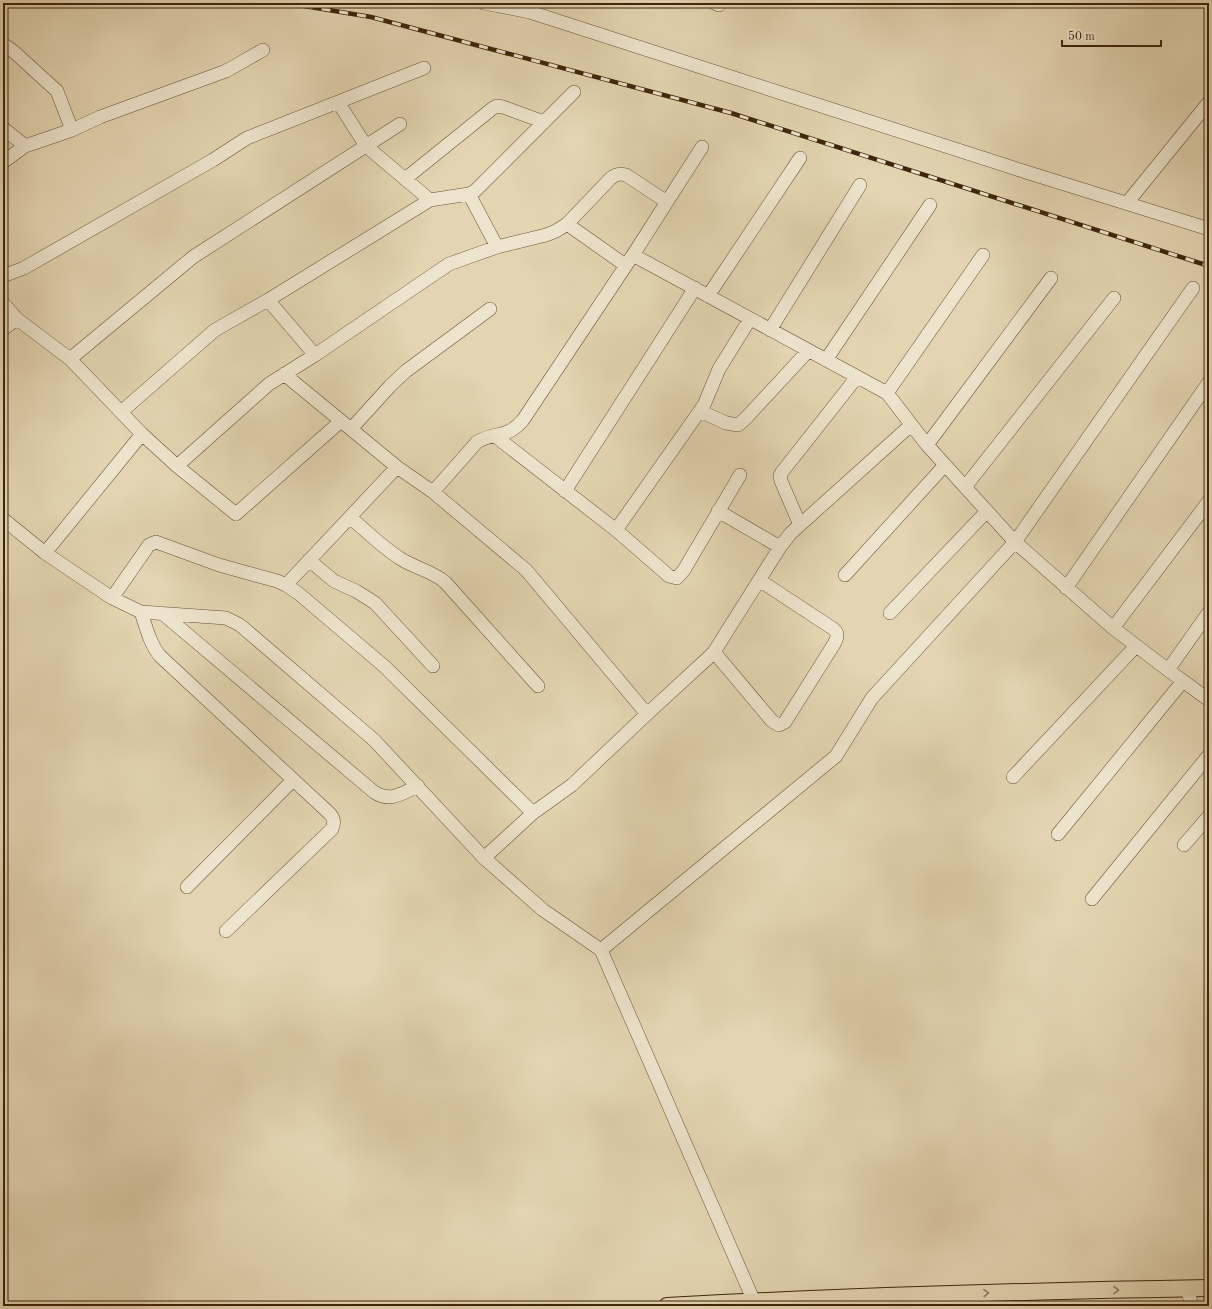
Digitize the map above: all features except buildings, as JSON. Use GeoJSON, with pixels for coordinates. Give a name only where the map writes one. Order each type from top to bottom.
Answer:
{"type":"FeatureCollection","features":[{"type":"Feature","properties":{"kind":"main road"},"geometry":{"type":"LineString","coordinates":[[667,1306],[755,1304],[1089,1290],[1209,1288]]}},
{"type":"Feature","properties":{"kind":"street"},"geometry":{"type":"LineString","coordinates":[[484,3],[533,7],[1011,167],[1209,229]]}},
{"type":"Feature","properties":{"kind":"street"},"geometry":{"type":"LineString","coordinates":[[3,44],[13,51],[57,91],[72,130]]}},
{"type":"Feature","properties":{"kind":"street"},"geometry":{"type":"LineString","coordinates":[[3,162],[25,146],[72,130],[100,117],[226,71],[263,50]]}},
{"type":"Feature","properties":{"kind":"street"},"geometry":{"type":"LineString","coordinates":[[3,276],[24,268],[213,160],[247,138],[424,68]]}},
{"type":"Feature","properties":{"kind":"street"},"geometry":{"type":"LineString","coordinates":[[121,412],[215,330],[268,300],[430,200],[469,194],[479,187],[574,92]]}},
{"type":"Feature","properties":{"kind":"street"},"geometry":{"type":"LineString","coordinates":[[338,102],[366,146],[430,200]]}},
{"type":"Feature","properties":{"kind":"street"},"geometry":{"type":"LineString","coordinates":[[1127,203],[1209,102]]}},
{"type":"Feature","properties":{"kind":"street"},"geometry":{"type":"LineString","coordinates":[[405,179],[497,106],[544,122]]}},
{"type":"Feature","properties":{"kind":"street"},"geometry":{"type":"LineString","coordinates":[[70,359],[193,258],[400,124]]}},
{"type":"Feature","properties":{"kind":"street"},"geometry":{"type":"LineString","coordinates":[[3,128],[25,146]]}},
{"type":"Feature","properties":{"kind":"street"},"geometry":{"type":"LineString","coordinates":[[433,492],[477,442],[483,438],[512,431],[523,420],[702,147]]}},
{"type":"Feature","properties":{"kind":"street"},"geometry":{"type":"LineString","coordinates":[[708,296],[800,158]]}},
{"type":"Feature","properties":{"kind":"street"},"geometry":{"type":"LineString","coordinates":[[177,466],[269,384],[315,355],[449,264],[497,247],[546,235],[567,224],[614,175],[626,175],[666,202]]}},
{"type":"Feature","properties":{"kind":"street"},"geometry":{"type":"LineString","coordinates":[[770,330],[860,185]]}},
{"type":"Feature","properties":{"kind":"street"},"geometry":{"type":"LineString","coordinates":[[469,194],[497,247]]}},
{"type":"Feature","properties":{"kind":"street"},"geometry":{"type":"LineString","coordinates":[[826,360],[930,205]]}},
{"type":"Feature","properties":{"kind":"street"},"geometry":{"type":"LineString","coordinates":[[567,224],[629,260],[695,288],[887,393],[927,445],[1015,542],[1113,628],[1209,700]]}},
{"type":"Feature","properties":{"kind":"street"},"geometry":{"type":"LineString","coordinates":[[887,393],[983,255]]}},
{"type":"Feature","properties":{"kind":"street"},"geometry":{"type":"LineString","coordinates":[[927,445],[1050,278]]}},
{"type":"Feature","properties":{"kind":"street"},"geometry":{"type":"LineString","coordinates":[[565,491],[695,288]]}},
{"type":"Feature","properties":{"kind":"street"},"geometry":{"type":"LineString","coordinates":[[601,950],[836,756],[872,698],[1015,542],[1193,288]]}},
{"type":"Feature","properties":{"kind":"street"},"geometry":{"type":"LineString","coordinates":[[965,487],[1114,298]]}},
{"type":"Feature","properties":{"kind":"street"},"geometry":{"type":"LineString","coordinates":[[268,300],[315,355]]}},
{"type":"Feature","properties":{"kind":"street"},"geometry":{"type":"LineString","coordinates":[[3,304],[17,319],[70,359],[142,434],[177,466],[236,514],[346,425],[406,371],[490,309]]}},
{"type":"Feature","properties":{"kind":"street"},"geometry":{"type":"LineString","coordinates":[[3,329],[17,319]]}},
{"type":"Feature","properties":{"kind":"street"},"geometry":{"type":"LineString","coordinates":[[616,530],[700,411],[706,401],[719,369],[750,319]]}},
{"type":"Feature","properties":{"kind":"street"},"geometry":{"type":"LineString","coordinates":[[700,411],[726,424],[738,425],[808,351]]}},
{"type":"Feature","properties":{"kind":"street"},"geometry":{"type":"LineString","coordinates":[[284,374],[397,467],[433,492],[526,570],[647,714]]}},
{"type":"Feature","properties":{"kind":"street"},"geometry":{"type":"LineString","coordinates":[[800,525],[782,486],[780,476],[857,377]]}},
{"type":"Feature","properties":{"kind":"street"},"geometry":{"type":"LineString","coordinates":[[1066,588],[1209,382]]}},
{"type":"Feature","properties":{"kind":"street"},"geometry":{"type":"LineString","coordinates":[[484,858],[533,813],[572,785],[647,714],[701,666],[714,652],[780,547],[791,533],[911,425]]}},
{"type":"Feature","properties":{"kind":"street"},"geometry":{"type":"LineString","coordinates":[[46,553],[142,434]]}},
{"type":"Feature","properties":{"kind":"street"},"geometry":{"type":"LineString","coordinates":[[495,436],[616,530],[669,576],[677,578],[684,570],[740,475]]}},
{"type":"Feature","properties":{"kind":"street"},"geometry":{"type":"LineString","coordinates":[[845,575],[945,465]]}},
{"type":"Feature","properties":{"kind":"street"},"geometry":{"type":"LineString","coordinates":[[286,585],[397,467]]}},
{"type":"Feature","properties":{"kind":"street"},"geometry":{"type":"LineString","coordinates":[[1113,628],[1209,501]]}},
{"type":"Feature","properties":{"kind":"street"},"geometry":{"type":"LineString","coordinates":[[718,511],[780,547]]}},
{"type":"Feature","properties":{"kind":"street"},"geometry":{"type":"LineString","coordinates":[[890,613],[987,511]]}},
{"type":"Feature","properties":{"kind":"street"},"geometry":{"type":"LineString","coordinates":[[350,517],[391,553],[410,565],[437,576],[445,582],[538,686]]}},
{"type":"Feature","properties":{"kind":"street"},"geometry":{"type":"LineString","coordinates":[[3,519],[46,553],[112,598],[141,612],[226,618],[240,625],[374,740],[484,858],[543,910],[601,950],[755,1304]]}},
{"type":"Feature","properties":{"kind":"street"},"geometry":{"type":"LineString","coordinates":[[112,598],[149,545],[156,542],[219,565],[267,578],[286,585],[298,593],[384,666],[533,813]]}},
{"type":"Feature","properties":{"kind":"street"},"geometry":{"type":"LineString","coordinates":[[309,560],[334,581],[356,591],[375,603],[433,666]]}},
{"type":"Feature","properties":{"kind":"street"},"geometry":{"type":"LineString","coordinates":[[714,652],[772,721],[779,725],[785,722],[834,644],[838,634],[835,630],[759,580]]}},
{"type":"Feature","properties":{"kind":"street"},"geometry":{"type":"LineString","coordinates":[[141,612],[151,642],[160,656],[331,814],[334,824],[332,829],[226,931]]}},
{"type":"Feature","properties":{"kind":"street"},"geometry":{"type":"LineString","coordinates":[[1168,670],[1209,612]]}},
{"type":"Feature","properties":{"kind":"street"},"geometry":{"type":"LineString","coordinates":[[162,614],[381,797],[387,798],[418,786]]}},
{"type":"Feature","properties":{"kind":"street"},"geometry":{"type":"LineString","coordinates":[[1013,777],[1136,646]]}},
{"type":"Feature","properties":{"kind":"street"},"geometry":{"type":"LineString","coordinates":[[1058,834],[1183,681]]}},
{"type":"Feature","properties":{"kind":"street"},"geometry":{"type":"LineString","coordinates":[[1092,899],[1209,755]]}},
{"type":"Feature","properties":{"kind":"street"},"geometry":{"type":"LineString","coordinates":[[187,886],[293,780]]}},
{"type":"Feature","properties":{"kind":"street"},"geometry":{"type":"LineString","coordinates":[[1184,845],[1209,816]]}},
{"type":"Feature","properties":{"kind":"street"},"geometry":{"type":"LineString","coordinates":[[1187,1288],[1192,1306]]}},
{"type":"Feature","properties":{"kind":"railway"},"geometry":{"type":"LineString","coordinates":[[286,3],[371,17],[731,113],[1209,266]]}}]}
